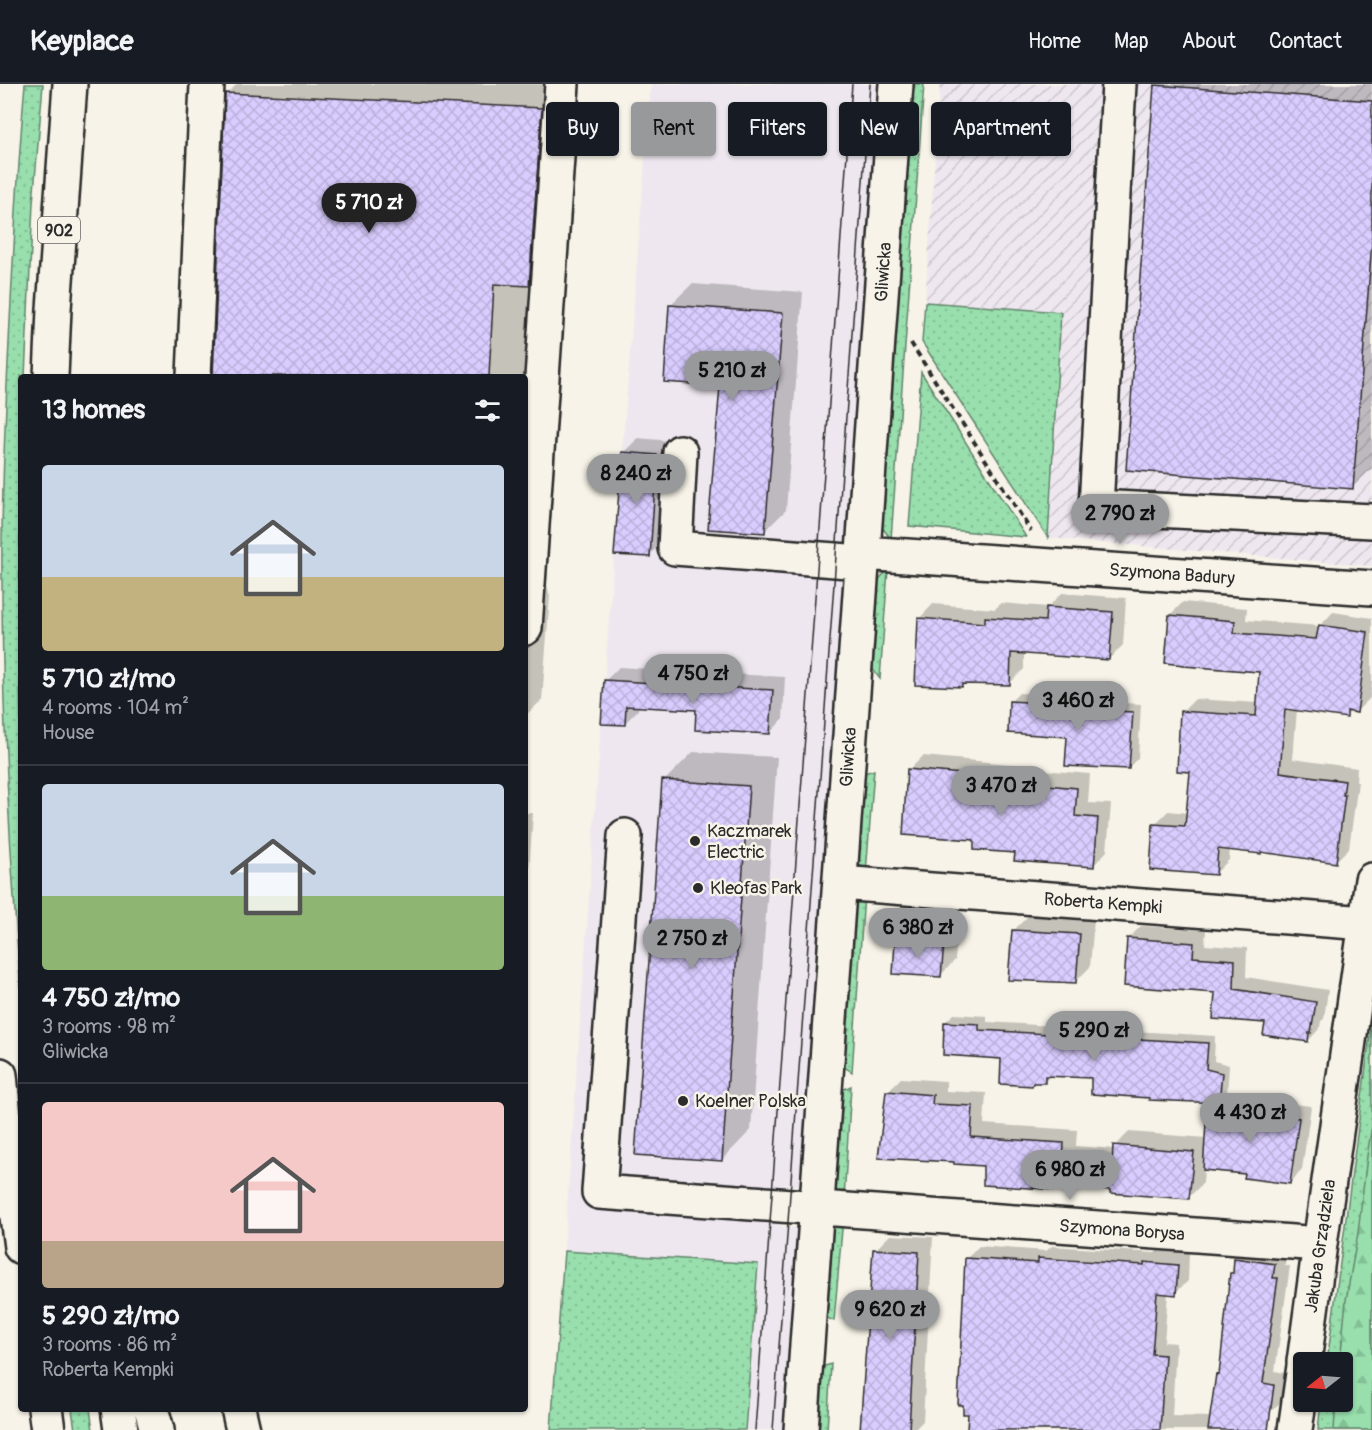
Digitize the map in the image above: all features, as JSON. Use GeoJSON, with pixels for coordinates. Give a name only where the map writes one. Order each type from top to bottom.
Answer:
{"type":"FeatureCollection","features":[{"type":"Feature","properties":{"kind":"street","name":"902"},"geometry":{"type":"LineString","coordinates":[[51,374],[58,238],[70,84]]}},
{"type":"Feature","properties":{"kind":"street"},"geometry":{"type":"LineString","coordinates":[[194,374],[207,84]]}},
{"type":"Feature","properties":{"kind":"street"},"geometry":{"type":"LineString","coordinates":[[528,584],[562,84]]}},
{"type":"Feature","properties":{"kind":"street","name":"Gliwicka"},"geometry":{"type":"LineString","coordinates":[[801,1430],[896,84]]}},
{"type":"Feature","properties":{"kind":"street"},"geometry":{"type":"LineString","coordinates":[[1119,84],[1096,507],[1372,521]]}},
{"type":"Feature","properties":{"kind":"street","name":"Szymona Badury"},"geometry":{"type":"LineString","coordinates":[[680,452],[675,548],[1053,565],[1372,588]]}},
{"type":"Feature","properties":{"kind":"street","name":"Szymona Borysa"},"geometry":{"type":"LineString","coordinates":[[625,836],[599,1192],[1320,1244]]}},
{"type":"Feature","properties":{"kind":"street","name":"Jakuba Grządziela"},"geometry":{"type":"LineString","coordinates":[[1305,1352],[1372,880]]}},
{"type":"Feature","properties":{"kind":"street","name":"Roberta Kempki"},"geometry":{"type":"LineString","coordinates":[[840,883],[1366,923]]}},
{"type":"Feature","properties":{"kind":"street"},"geometry":{"type":"LineString","coordinates":[[0,1075],[18,1224]]}},
{"type":"Feature","properties":{"kind":"street"},"geometry":{"type":"LineString","coordinates":[[46,1412],[48,1430]]}},
{"type":"Feature","properties":{"kind":"street"},"geometry":{"type":"LineString","coordinates":[[119,1412],[122,1430]]}},
{"type":"Feature","properties":{"kind":"street"},"geometry":{"type":"LineString","coordinates":[[152,1412],[156,1430]]}},
{"type":"Feature","properties":{"kind":"street"},"geometry":{"type":"LineString","coordinates":[[239,1412],[243,1430]]}},
{"type":"Feature","properties":{"kind":"street"},"geometry":{"type":"LineString","coordinates":[[1295,1430],[1298,1412]]}},
{"type":"Feature","properties":{"kind":"path"},"geometry":{"type":"LineString","coordinates":[[910,342],[1053,565]]}},
{"type":"Feature","properties":{"kind":"shaded area"},"geometry":{"type":"Polygon","coordinates":[[[651,84],[879,84],[878,102],[839,102],[839,156],[874,156],[801,1186],[785,1185],[784,1193],[782,1227],[798,1228],[783,1430],[745,1430],[758,1264],[564,1251],[605,671],[645,156],[716,156],[716,102],[650,102],[651,84]]]}},
{"type":"Feature","properties":{"kind":"shaded area"},"geometry":{"type":"Polygon","coordinates":[[[940,84],[1372,84],[1372,566],[1048,538],[1061,312],[925,302],[935,156],[1071,156],[1071,102],[939,102],[940,84]]]}},
{"type":"Feature","properties":{"kind":"green space"},"geometry":{"type":"Polygon","coordinates":[[[25,84],[43,84],[33,203],[25,374],[18,374],[18,950],[5,736],[2,549],[4,452],[18,173],[25,84]]]}},
{"type":"Feature","properties":{"kind":"green space"},"geometry":{"type":"Polygon","coordinates":[[[912,84],[924,84],[919,153],[919,102],[911,102],[912,84]]]}},
{"type":"Feature","properties":{"kind":"green space"},"geometry":{"type":"Polygon","coordinates":[[[907,156],[919,156],[891,539],[881,526],[907,156]]]}},
{"type":"Feature","properties":{"kind":"green space"},"geometry":{"type":"Polygon","coordinates":[[[925,302],[1061,312],[1048,538],[922,342],[925,302]]]}},
{"type":"Feature","properties":{"kind":"green space"},"geometry":{"type":"Polygon","coordinates":[[[921,372],[1026,537],[909,526],[921,372]]]}},
{"type":"Feature","properties":{"kind":"green space"},"geometry":{"type":"Polygon","coordinates":[[[888,570],[880,679],[871,667],[877,581],[888,570]]]}},
{"type":"Feature","properties":{"kind":"green space"},"geometry":{"type":"Polygon","coordinates":[[[874,770],[866,873],[858,862],[864,773],[874,770]]]}},
{"type":"Feature","properties":{"kind":"green space"},"geometry":{"type":"Polygon","coordinates":[[[864,895],[852,1072],[843,1066],[855,905],[864,895]]]}},
{"type":"Feature","properties":{"kind":"green space"},"geometry":{"type":"Polygon","coordinates":[[[1372,1021],[1372,1430],[1318,1430],[1320,1412],[1353,1412],[1353,1352],[1328,1352],[1372,1021]]]}},
{"type":"Feature","properties":{"kind":"green space"},"geometry":{"type":"Polygon","coordinates":[[[851,1086],[844,1199],[834,1191],[842,1090],[851,1086]]]}},
{"type":"Feature","properties":{"kind":"green space"},"geometry":{"type":"Polygon","coordinates":[[[1372,1126],[1372,1430],[1334,1430],[1335,1412],[1353,1412],[1353,1352],[1341,1352],[1346,1300],[1358,1233],[1372,1126]]]}},
{"type":"Feature","properties":{"kind":"green space"},"geometry":{"type":"Polygon","coordinates":[[[843,1218],[834,1321],[825,1317],[832,1226],[843,1218]]]}},
{"type":"Feature","properties":{"kind":"green space"},"geometry":{"type":"Polygon","coordinates":[[[564,1251],[758,1264],[745,1430],[551,1430],[564,1251]]]}},
{"type":"Feature","properties":{"kind":"green space"},"geometry":{"type":"Polygon","coordinates":[[[831,1364],[827,1430],[817,1430],[822,1367],[831,1364]]]}},
{"type":"Feature","properties":{"kind":"green space"},"geometry":{"type":"Polygon","coordinates":[[[72,1412],[90,1412],[93,1430],[75,1430],[72,1412]]]}},
{"type":"Feature","properties":{"kind":"building"},"geometry":{"type":"Polygon","coordinates":[[[1154,85],[1372,101],[1372,242],[1353,489],[1126,470],[1154,85]]]}},
{"type":"Feature","properties":{"kind":"building"},"geometry":{"type":"Polygon","coordinates":[[[225,93],[542,108],[529,286],[494,284],[489,374],[213,374],[225,93]]]}},
{"type":"Feature","properties":{"kind":"building"},"geometry":{"type":"Polygon","coordinates":[[[669,305],[783,313],[765,533],[708,529],[720,386],[664,382],[669,305]]]}},
{"type":"Feature","properties":{"kind":"building"},"geometry":{"type":"Polygon","coordinates":[[[622,452],[657,455],[650,557],[614,555],[622,452]]]}},
{"type":"Feature","properties":{"kind":"building"},"geometry":{"type":"Polygon","coordinates":[[[1046,607],[1113,612],[1109,660],[1011,653],[1010,685],[962,684],[962,687],[915,685],[918,618],[985,623],[985,617],[1045,621],[1046,607]]]}},
{"type":"Feature","properties":{"kind":"building"},"geometry":{"type":"Polygon","coordinates":[[[1169,615],[1235,621],[1234,633],[1316,639],[1319,625],[1368,632],[1357,713],[1347,711],[1347,718],[1285,709],[1280,772],[1345,781],[1336,863],[1261,852],[1261,854],[1218,849],[1216,875],[1150,870],[1153,824],[1185,826],[1190,772],[1177,771],[1180,711],[1256,716],[1259,672],[1165,663],[1169,615]]]}},
{"type":"Feature","properties":{"kind":"building"},"geometry":{"type":"Polygon","coordinates":[[[604,680],[773,690],[770,734],[695,730],[696,710],[626,706],[625,725],[601,724],[604,680]]]}},
{"type":"Feature","properties":{"kind":"building"},"geometry":{"type":"Polygon","coordinates":[[[1009,701],[1079,705],[1080,709],[1133,712],[1129,769],[1065,766],[1067,737],[1008,733],[1009,701]]]}},
{"type":"Feature","properties":{"kind":"building"},"geometry":{"type":"Polygon","coordinates":[[[907,769],[1006,778],[1006,781],[1077,788],[1075,816],[1098,818],[1094,867],[1014,861],[1015,853],[974,850],[974,840],[903,835],[907,769]]]}},
{"type":"Feature","properties":{"kind":"building","name":"Kleofas Park"},"geometry":{"type":"Polygon","coordinates":[[[662,780],[749,786],[722,1161],[635,1155],[662,780]]]}},
{"type":"Feature","properties":{"kind":"building"},"geometry":{"type":"Polygon","coordinates":[[[1012,930],[1080,934],[1076,983],[1008,980],[1012,930]]]}},
{"type":"Feature","properties":{"kind":"building"},"geometry":{"type":"Polygon","coordinates":[[[1127,938],[1194,943],[1193,957],[1235,960],[1234,989],[1316,1002],[1308,1042],[1263,1035],[1265,1023],[1213,1019],[1215,993],[1124,986],[1127,938]]]}},
{"type":"Feature","properties":{"kind":"building"},"geometry":{"type":"Polygon","coordinates":[[[895,941],[944,944],[941,977],[893,974],[895,941]]]}},
{"type":"Feature","properties":{"kind":"building"},"geometry":{"type":"Polygon","coordinates":[[[944,1022],[979,1024],[979,1030],[1208,1043],[1206,1069],[1222,1073],[1219,1103],[1149,1100],[1149,1098],[1091,1094],[1091,1078],[1045,1076],[1045,1083],[1033,1083],[1032,1086],[1000,1084],[1001,1059],[943,1055],[944,1022]]]}},
{"type":"Feature","properties":{"kind":"building"},"geometry":{"type":"Polygon","coordinates":[[[886,1091],[933,1095],[932,1104],[973,1106],[971,1137],[1064,1143],[1063,1159],[1112,1164],[1113,1145],[1194,1152],[1189,1199],[1110,1193],[1110,1190],[1062,1184],[1061,1190],[983,1185],[983,1166],[878,1158],[886,1091]]]}},
{"type":"Feature","properties":{"kind":"building"},"geometry":{"type":"Polygon","coordinates":[[[1207,1106],[1299,1118],[1290,1184],[1244,1178],[1245,1174],[1203,1170],[1207,1106]]]}},
{"type":"Feature","properties":{"kind":"building"},"geometry":{"type":"Polygon","coordinates":[[[873,1249],[919,1252],[909,1430],[860,1430],[873,1249]]]}},
{"type":"Feature","properties":{"kind":"building"},"geometry":{"type":"Polygon","coordinates":[[[965,1258],[1038,1263],[1038,1258],[1178,1265],[1176,1295],[1157,1293],[1152,1354],[1165,1355],[1160,1430],[967,1430],[968,1414],[963,1414],[963,1405],[958,1405],[965,1258]]]}},
{"type":"Feature","properties":{"kind":"building"},"geometry":{"type":"Polygon","coordinates":[[[1234,1258],[1275,1264],[1273,1278],[1278,1278],[1263,1383],[1274,1385],[1268,1430],[1208,1430],[1216,1374],[1219,1375],[1230,1273],[1233,1273],[1234,1258]]]}},
{"type":"Feature","properties":{"kind":"tram line"},"geometry":{"type":"LineString","coordinates":[[755,1430],[852,84]]}},
{"type":"Feature","properties":{"kind":"tram line"},"geometry":{"type":"LineString","coordinates":[[773,1430],[870,84]]}},
{"type":"Feature","properties":{"kind":"place","name":"Kaczmarek Electric"},"geometry":{"type":"Point","coordinates":[695,841]}},
{"type":"Feature","properties":{"kind":"place","name":"Kleofas Park"},"geometry":{"type":"Point","coordinates":[698,888]}},
{"type":"Feature","properties":{"kind":"place","name":"Koelner Polska"},"geometry":{"type":"Point","coordinates":[683,1101]}}]}
